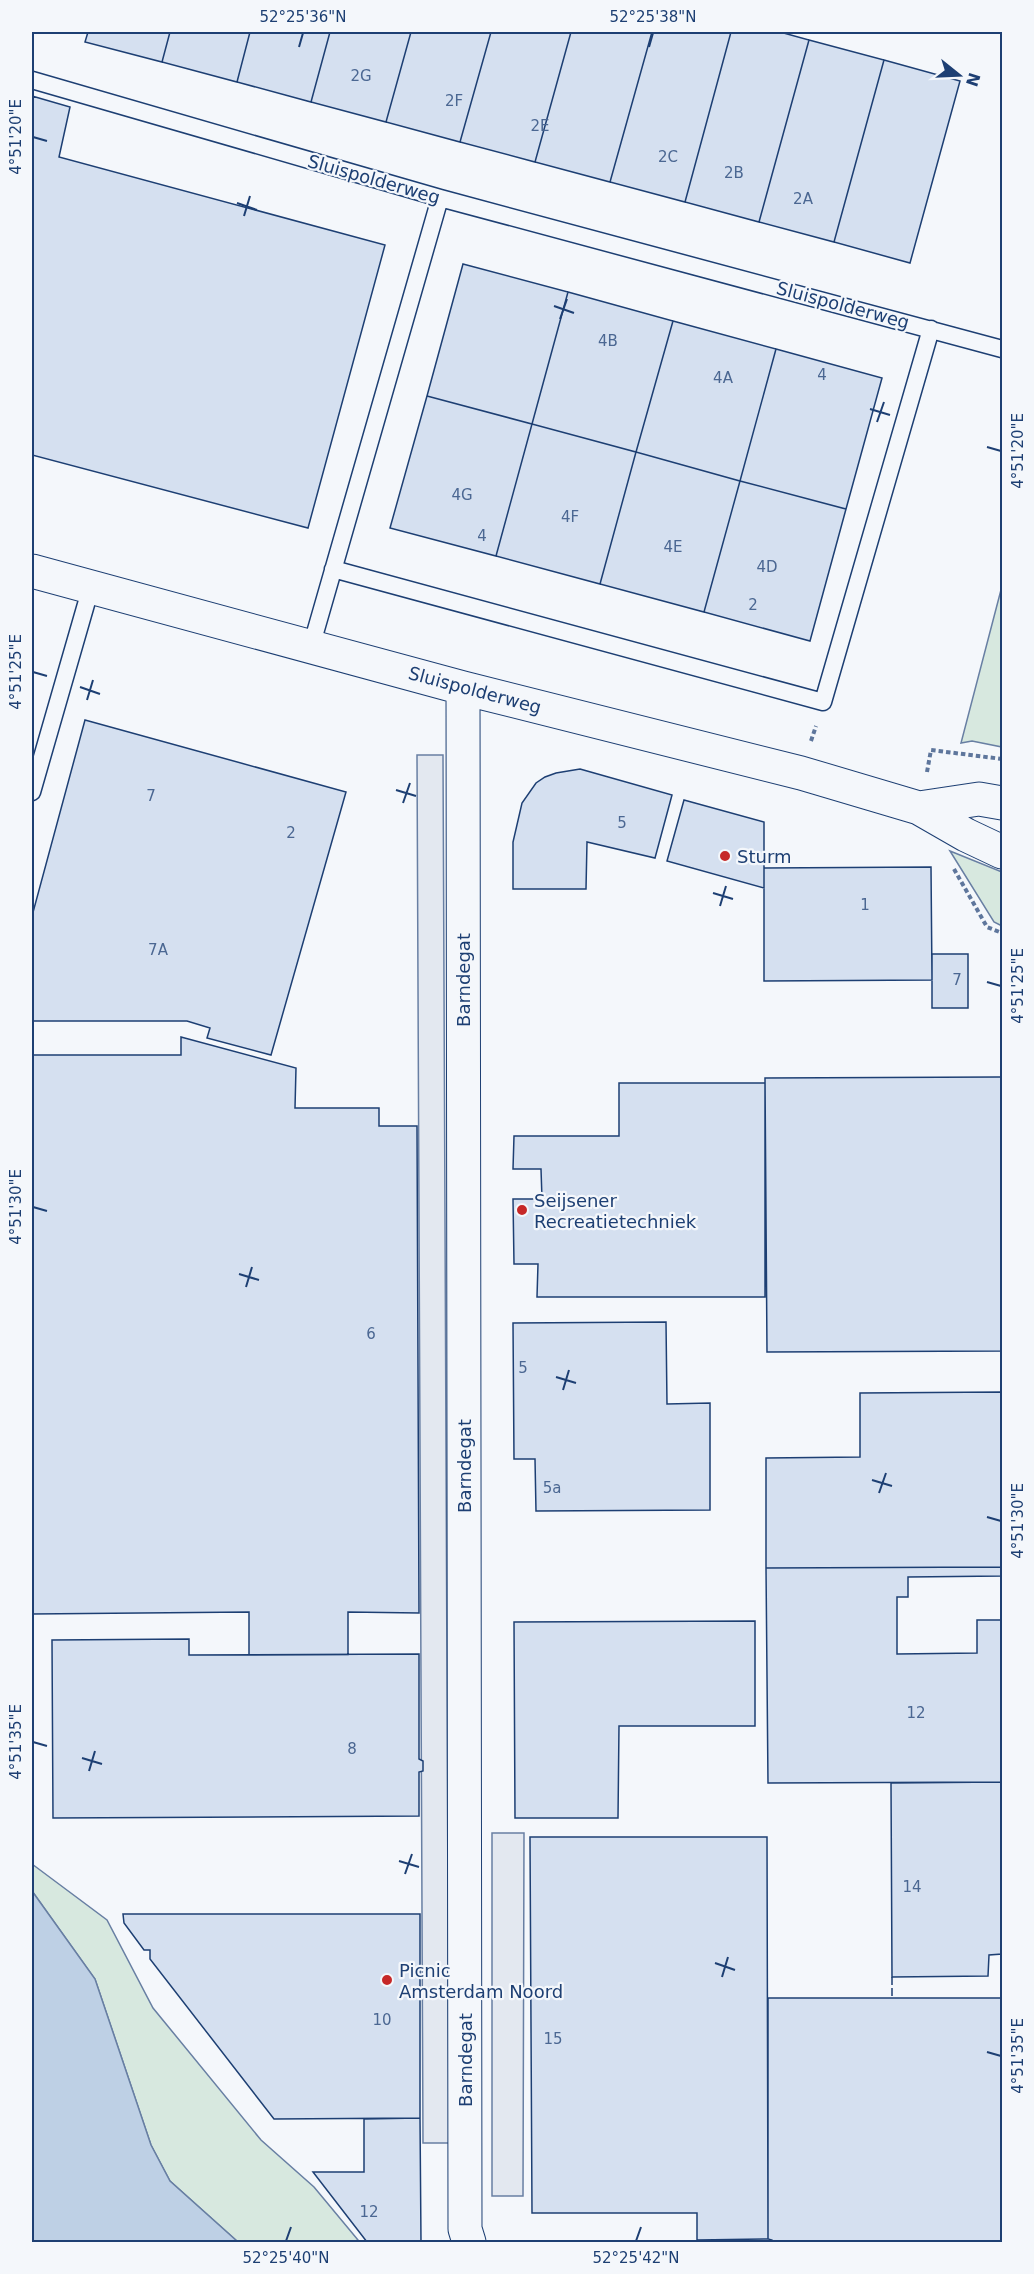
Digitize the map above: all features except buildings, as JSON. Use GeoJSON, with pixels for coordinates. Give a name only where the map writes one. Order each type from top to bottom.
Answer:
{"type":"FeatureCollection","features":[{"type":"Feature","properties":{"kind":"street","name":"Sluispolderweg"},"geometry":{"type":"LineString","coordinates":[[32,571],[463,688],[801,772],[919,808],[966,835],[1002,852]]}},
{"type":"Feature","properties":{"kind":"street","name":"Barndegat"},"geometry":{"type":"LineString","coordinates":[[463,688],[465,2229],[469,2242]]}},
{"type":"Feature","properties":{"kind":"street","name":"Sluispolderweg"},"geometry":{"type":"LineString","coordinates":[[919,808],[979,799],[1002,803]]}},
{"type":"Feature","properties":{"kind":"lane","name":"Sluispolderweg"},"geometry":{"type":"LineString","coordinates":[[32,80],[440,198],[931,329],[824,702],[333,569]]}},
{"type":"Feature","properties":{"kind":"lane"},"geometry":{"type":"LineString","coordinates":[[311,647],[440,198]]}},
{"type":"Feature","properties":{"kind":"lane"},"geometry":{"type":"LineString","coordinates":[[931,329],[1002,349]]}},
{"type":"Feature","properties":{"kind":"lane"},"geometry":{"type":"LineString","coordinates":[[32,792],[91,587]]}},
{"type":"Feature","properties":{"kind":"path"},"geometry":{"type":"LineString","coordinates":[[950,862],[987,927],[1002,933]]}},
{"type":"Feature","properties":{"kind":"shaded area"},"geometry":{"type":"Polygon","coordinates":[[[1002,586],[1002,747],[972,741],[961,743],[1002,586]]]}},
{"type":"Feature","properties":{"kind":"shaded area"},"geometry":{"type":"Polygon","coordinates":[[[417,755],[443,755],[449,2143],[423,2143],[417,755]]]}},
{"type":"Feature","properties":{"kind":"shaded area"},"geometry":{"type":"Polygon","coordinates":[[[950,851],[1002,872],[1002,926],[994,922],[950,851]]]}},
{"type":"Feature","properties":{"kind":"shaded area"},"geometry":{"type":"Polygon","coordinates":[[[492,1833],[524,1833],[523,2196],[492,2196],[492,1833]]]}},
{"type":"Feature","properties":{"kind":"shaded area"},"geometry":{"type":"Polygon","coordinates":[[[32,1864],[107,1920],[153,2008],[261,2140],[314,2187],[358,2240],[354,2242],[238,2242],[170,2181],[151,2145],[95,1979],[32,1891],[32,1864]]]}},
{"type":"Feature","properties":{"kind":"water"},"geometry":{"type":"Polygon","coordinates":[[[32,1891],[95,1979],[151,2145],[170,2181],[238,2242],[32,2242],[32,1891]]]}},
{"type":"Feature","properties":{"kind":"fence"},"geometry":{"type":"LineString","coordinates":[[892,1977],[892,1998]]}},
{"type":"Feature","properties":{"kind":"place","name":"Sturm"},"geometry":{"type":"Point","coordinates":[725,856]}},
{"type":"Feature","properties":{"kind":"place","name":"Seijsener Recreatietechniek"},"geometry":{"type":"Point","coordinates":[522,1210]}},
{"type":"Feature","properties":{"kind":"place","name":"Picnic Amsterdam Noord"},"geometry":{"type":"Point","coordinates":[387,1980]}}]}
